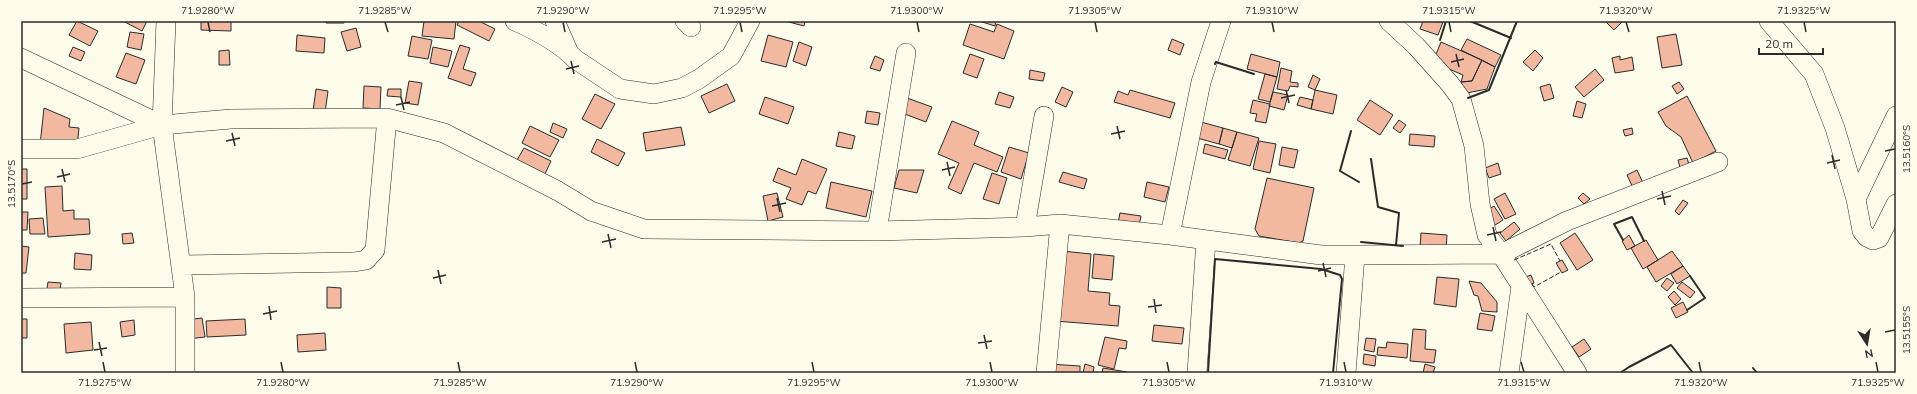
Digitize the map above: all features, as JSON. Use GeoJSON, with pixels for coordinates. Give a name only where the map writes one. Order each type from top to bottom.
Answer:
{"type":"FeatureCollection","features":[{"type":"Feature","properties":{"kind":"street"},"geometry":{"type":"LineString","coordinates":[[166,21],[162,125],[182,265],[185,297],[185,373]]}},
{"type":"Feature","properties":{"kind":"street"},"geometry":{"type":"LineString","coordinates":[[515,21],[530,28],[569,52],[575,58],[620,89],[654,94],[682,88],[699,79],[731,56],[750,21]]}},
{"type":"Feature","properties":{"kind":"street"},"geometry":{"type":"LineString","coordinates":[[555,21],[569,52]]}},
{"type":"Feature","properties":{"kind":"street"},"geometry":{"type":"LineString","coordinates":[[1170,235],[1201,82],[1221,21]]}},
{"type":"Feature","properties":{"kind":"street"},"geometry":{"type":"LineString","coordinates":[[1389,21],[1416,46],[1450,84],[1461,99],[1474,146],[1480,204],[1487,235],[1577,373]]}},
{"type":"Feature","properties":{"kind":"street"},"geometry":{"type":"LineString","coordinates":[[1770,21],[1814,74],[1835,128],[1856,199],[1862,231],[1866,237],[1873,240],[1879,238],[1896,204]]}},
{"type":"Feature","properties":{"kind":"street"},"geometry":{"type":"LineString","coordinates":[[877,231],[906,53]]}},
{"type":"Feature","properties":{"kind":"street"},"geometry":{"type":"LineString","coordinates":[[21,58],[162,125]]}},
{"type":"Feature","properties":{"kind":"street"},"geometry":{"type":"LineString","coordinates":[[1025,227],[1044,116]]}},
{"type":"Feature","properties":{"kind":"street"},"geometry":{"type":"LineString","coordinates":[[1856,199],[1896,116]]}},
{"type":"Feature","properties":{"kind":"street"},"geometry":{"type":"LineString","coordinates":[[182,265],[354,262],[366,260],[375,250],[387,118]]}},
{"type":"Feature","properties":{"kind":"street"},"geometry":{"type":"LineString","coordinates":[[21,149],[77,149],[162,125],[231,119],[387,118],[444,133],[558,192],[591,211],[644,229],[877,231],[1025,227],[1060,224],[1170,235],[1321,255],[1355,256],[1500,254],[1567,221],[1718,162]]}},
{"type":"Feature","properties":{"kind":"street"},"geometry":{"type":"LineString","coordinates":[[1046,373],[1060,224]]}},
{"type":"Feature","properties":{"kind":"street"},"geometry":{"type":"LineString","coordinates":[[1197,373],[1206,240]]}},
{"type":"Feature","properties":{"kind":"street"},"geometry":{"type":"LineString","coordinates":[[1346,373],[1355,256]]}},
{"type":"Feature","properties":{"kind":"street"},"geometry":{"type":"LineString","coordinates":[[1509,373],[1521,286]]}},
{"type":"Feature","properties":{"kind":"street"},"geometry":{"type":"LineString","coordinates":[[21,298],[185,297]]}},
{"type":"Feature","properties":{"kind":"building"},"geometry":{"type":"Polygon","coordinates":[[[77,21],[98,31],[90,46],[69,35],[77,21]]]}},
{"type":"Feature","properties":{"kind":"building"},"geometry":{"type":"Polygon","coordinates":[[[123,21],[147,21],[142,31],[123,21]]]}},
{"type":"Feature","properties":{"kind":"building"},"geometry":{"type":"Polygon","coordinates":[[[201,21],[231,21],[231,31],[201,30],[201,21]]]}},
{"type":"Feature","properties":{"kind":"building"},"geometry":{"type":"Polygon","coordinates":[[[326,21],[344,21],[344,23],[326,23],[326,21]]]}},
{"type":"Feature","properties":{"kind":"building"},"geometry":{"type":"Polygon","coordinates":[[[424,21],[456,21],[454,39],[422,36],[424,21]]]}},
{"type":"Feature","properties":{"kind":"building"},"geometry":{"type":"Polygon","coordinates":[[[459,21],[479,21],[495,29],[489,41],[457,25],[459,21]]]}},
{"type":"Feature","properties":{"kind":"building"},"geometry":{"type":"Polygon","coordinates":[[[785,21],[805,21],[804,26],[785,21]]]}},
{"type":"Feature","properties":{"kind":"building"},"geometry":{"type":"Polygon","coordinates":[[[979,21],[996,21],[995,26],[979,21]]]}},
{"type":"Feature","properties":{"kind":"building"},"geometry":{"type":"Polygon","coordinates":[[[1423,21],[1443,22],[1438,35],[1420,29],[1423,21]]]}},
{"type":"Feature","properties":{"kind":"building"},"geometry":{"type":"Polygon","coordinates":[[[1605,21],[1621,21],[1622,22],[1614,30],[1605,21]]]}},
{"type":"Feature","properties":{"kind":"building"},"geometry":{"type":"Polygon","coordinates":[[[970,24],[994,32],[997,24],[1014,31],[1004,59],[963,45],[970,24]]]}},
{"type":"Feature","properties":{"kind":"building"},"geometry":{"type":"Polygon","coordinates":[[[356,28],[361,47],[347,51],[341,32],[356,28]]]}},
{"type":"Feature","properties":{"kind":"building"},"geometry":{"type":"Polygon","coordinates":[[[130,32],[144,34],[141,50],[127,47],[130,32]]]}},
{"type":"Feature","properties":{"kind":"building"},"geometry":{"type":"Polygon","coordinates":[[[1676,34],[1682,65],[1662,68],[1657,37],[1676,34]]]}},
{"type":"Feature","properties":{"kind":"building"},"geometry":{"type":"Polygon","coordinates":[[[297,35],[325,38],[324,53],[296,51],[297,35]]]}},
{"type":"Feature","properties":{"kind":"building"},"geometry":{"type":"Polygon","coordinates":[[[768,35],[793,42],[786,67],[761,61],[768,35]]]}},
{"type":"Feature","properties":{"kind":"building"},"geometry":{"type":"Polygon","coordinates":[[[412,36],[432,40],[428,59],[408,56],[412,36]]]}},
{"type":"Feature","properties":{"kind":"building"},"geometry":{"type":"Polygon","coordinates":[[[1172,39],[1184,44],[1180,55],[1168,50],[1172,39]]]}},
{"type":"Feature","properties":{"kind":"building"},"geometry":{"type":"Polygon","coordinates":[[[1467,39],[1501,55],[1495,67],[1461,50],[1467,39]]]}},
{"type":"Feature","properties":{"kind":"building"},"geometry":{"type":"Polygon","coordinates":[[[799,42],[812,47],[806,66],[793,61],[799,42]]]}},
{"type":"Feature","properties":{"kind":"building"},"geometry":{"type":"Polygon","coordinates":[[[1441,42],[1482,60],[1472,81],[1461,82],[1463,75],[1433,62],[1441,42]]]}},
{"type":"Feature","properties":{"kind":"building"},"geometry":{"type":"Polygon","coordinates":[[[460,45],[470,48],[463,69],[476,73],[471,86],[448,78],[460,45]]]}},
{"type":"Feature","properties":{"kind":"building"},"geometry":{"type":"Polygon","coordinates":[[[73,47],[85,52],[81,61],[69,56],[73,47]]]}},
{"type":"Feature","properties":{"kind":"building"},"geometry":{"type":"Polygon","coordinates":[[[433,47],[452,51],[448,67],[430,63],[433,47]]]}},
{"type":"Feature","properties":{"kind":"building"},"geometry":{"type":"Polygon","coordinates":[[[229,50],[230,65],[219,65],[219,51],[229,50]]]}},
{"type":"Feature","properties":{"kind":"building"},"geometry":{"type":"Polygon","coordinates":[[[1535,50],[1543,58],[1533,71],[1523,62],[1535,50]]]}},
{"type":"Feature","properties":{"kind":"building"},"geometry":{"type":"Polygon","coordinates":[[[126,53],[145,60],[136,84],[116,77],[126,53]]]}},
{"type":"Feature","properties":{"kind":"building"},"geometry":{"type":"Polygon","coordinates":[[[970,54],[984,59],[977,78],[963,73],[970,54]]]}},
{"type":"Feature","properties":{"kind":"building"},"geometry":{"type":"Polygon","coordinates":[[[1251,54],[1280,62],[1277,77],[1247,69],[1251,54]]]}},
{"type":"Feature","properties":{"kind":"building"},"geometry":{"type":"Polygon","coordinates":[[[875,56],[884,60],[880,71],[870,68],[875,56]]]}},
{"type":"Feature","properties":{"kind":"building"},"geometry":{"type":"Polygon","coordinates":[[[1620,56],[1620,60],[1632,57],[1634,70],[1615,73],[1612,58],[1620,56]]]}},
{"type":"Feature","properties":{"kind":"building"},"geometry":{"type":"Polygon","coordinates":[[[1482,60],[1495,67],[1487,89],[1462,94],[1461,82],[1472,81],[1482,60]]]}},
{"type":"Feature","properties":{"kind":"building"},"geometry":{"type":"Polygon","coordinates":[[[1281,68],[1292,71],[1290,82],[1298,83],[1298,87],[1290,86],[1288,91],[1277,89],[1281,68]]]}},
{"type":"Feature","properties":{"kind":"building"},"geometry":{"type":"Polygon","coordinates":[[[1595,69],[1604,80],[1584,97],[1575,87],[1595,69]]]}},
{"type":"Feature","properties":{"kind":"building"},"geometry":{"type":"Polygon","coordinates":[[[1030,70],[1045,73],[1043,81],[1029,79],[1030,70]]]}},
{"type":"Feature","properties":{"kind":"building"},"geometry":{"type":"Polygon","coordinates":[[[1265,74],[1277,77],[1270,102],[1258,99],[1265,74]]]}},
{"type":"Feature","properties":{"kind":"building"},"geometry":{"type":"Polygon","coordinates":[[[1313,75],[1320,79],[1315,90],[1308,87],[1313,75]]]}},
{"type":"Feature","properties":{"kind":"building"},"geometry":{"type":"Polygon","coordinates":[[[409,81],[422,83],[418,105],[405,103],[409,81]]]}},
{"type":"Feature","properties":{"kind":"building"},"geometry":{"type":"Polygon","coordinates":[[[1679,82],[1684,89],[1677,94],[1672,86],[1679,82]]]}},
{"type":"Feature","properties":{"kind":"building"},"geometry":{"type":"Polygon","coordinates":[[[727,84],[735,101],[709,113],[701,96],[727,84]]]}},
{"type":"Feature","properties":{"kind":"building"},"geometry":{"type":"Polygon","coordinates":[[[1550,84],[1554,98],[1544,101],[1540,87],[1550,84]]]}},
{"type":"Feature","properties":{"kind":"building"},"geometry":{"type":"Polygon","coordinates":[[[364,86],[381,87],[380,109],[363,108],[364,86]]]}},
{"type":"Feature","properties":{"kind":"building"},"geometry":{"type":"Polygon","coordinates":[[[1062,87],[1073,92],[1066,107],[1055,102],[1062,87]]]}},
{"type":"Feature","properties":{"kind":"building"},"geometry":{"type":"Polygon","coordinates":[[[316,89],[328,91],[325,113],[313,111],[316,89]]]}},
{"type":"Feature","properties":{"kind":"building"},"geometry":{"type":"Polygon","coordinates":[[[388,89],[401,89],[401,97],[387,96],[388,89]]]}},
{"type":"Feature","properties":{"kind":"building"},"geometry":{"type":"Polygon","coordinates":[[[1130,90],[1175,103],[1170,118],[1114,102],[1118,91],[1128,95],[1130,90]]]}},
{"type":"Feature","properties":{"kind":"building"},"geometry":{"type":"Polygon","coordinates":[[[1315,90],[1337,95],[1333,114],[1311,109],[1315,90]]]}},
{"type":"Feature","properties":{"kind":"building"},"geometry":{"type":"Polygon","coordinates":[[[999,92],[1014,97],[1010,108],[995,104],[999,92]]]}},
{"type":"Feature","properties":{"kind":"building"},"geometry":{"type":"Polygon","coordinates":[[[1273,92],[1288,95],[1284,110],[1269,106],[1273,92]]]}},
{"type":"Feature","properties":{"kind":"building"},"geometry":{"type":"Polygon","coordinates":[[[595,94],[615,104],[601,129],[582,119],[595,94]]]}},
{"type":"Feature","properties":{"kind":"building"},"geometry":{"type":"Polygon","coordinates":[[[1687,96],[1716,151],[1693,163],[1681,137],[1666,126],[1658,112],[1687,96]]]}},
{"type":"Feature","properties":{"kind":"building"},"geometry":{"type":"Polygon","coordinates":[[[765,97],[794,107],[788,124],[759,114],[765,97]]]}},
{"type":"Feature","properties":{"kind":"building"},"geometry":{"type":"Polygon","coordinates":[[[1300,97],[1313,100],[1311,109],[1297,105],[1300,97]]]}},
{"type":"Feature","properties":{"kind":"building"},"geometry":{"type":"Polygon","coordinates":[[[907,98],[932,107],[926,122],[902,113],[907,98]]]}},
{"type":"Feature","properties":{"kind":"building"},"geometry":{"type":"Polygon","coordinates":[[[1253,100],[1270,104],[1266,123],[1255,121],[1257,114],[1250,113],[1253,100]]]}},
{"type":"Feature","properties":{"kind":"building"},"geometry":{"type":"Polygon","coordinates":[[[1370,100],[1393,115],[1380,135],[1357,120],[1370,100]]]}},
{"type":"Feature","properties":{"kind":"building"},"geometry":{"type":"Polygon","coordinates":[[[1577,101],[1586,104],[1582,118],[1573,116],[1577,101]]]}},
{"type":"Feature","properties":{"kind":"building"},"geometry":{"type":"Polygon","coordinates":[[[44,108],[70,119],[69,127],[79,128],[77,148],[40,145],[44,108]]]}},
{"type":"Feature","properties":{"kind":"building"},"geometry":{"type":"Polygon","coordinates":[[[867,111],[880,113],[878,125],[865,123],[867,111]]]}},
{"type":"Feature","properties":{"kind":"building"},"geometry":{"type":"Polygon","coordinates":[[[1399,120],[1406,125],[1400,133],[1393,128],[1399,120]]]}},
{"type":"Feature","properties":{"kind":"building"},"geometry":{"type":"Polygon","coordinates":[[[952,121],[979,132],[974,145],[1003,157],[997,172],[974,163],[961,194],[948,188],[959,163],[938,154],[952,121]]]}},
{"type":"Feature","properties":{"kind":"building"},"geometry":{"type":"Polygon","coordinates":[[[1201,122],[1223,128],[1219,144],[1197,138],[1201,122]]]}},
{"type":"Feature","properties":{"kind":"building"},"geometry":{"type":"Polygon","coordinates":[[[553,123],[567,129],[563,138],[550,132],[553,123]]]}},
{"type":"Feature","properties":{"kind":"building"},"geometry":{"type":"Polygon","coordinates":[[[530,126],[559,140],[550,157],[522,143],[530,126]]]}},
{"type":"Feature","properties":{"kind":"building"},"geometry":{"type":"Polygon","coordinates":[[[681,127],[685,145],[646,151],[643,133],[681,127]]]}},
{"type":"Feature","properties":{"kind":"building"},"geometry":{"type":"Polygon","coordinates":[[[1223,128],[1237,132],[1232,148],[1219,144],[1223,128]]]}},
{"type":"Feature","properties":{"kind":"building"},"geometry":{"type":"Polygon","coordinates":[[[1632,128],[1633,134],[1625,136],[1623,130],[1632,128]]]}},
{"type":"Feature","properties":{"kind":"building"},"geometry":{"type":"Polygon","coordinates":[[[839,132],[855,136],[852,149],[836,146],[839,132]]]}},
{"type":"Feature","properties":{"kind":"building"},"geometry":{"type":"Polygon","coordinates":[[[1237,132],[1259,138],[1250,166],[1228,160],[1237,132]]]}},
{"type":"Feature","properties":{"kind":"building"},"geometry":{"type":"Polygon","coordinates":[[[1410,134],[1435,136],[1434,147],[1409,145],[1410,134]]]}},
{"type":"Feature","properties":{"kind":"building"},"geometry":{"type":"Polygon","coordinates":[[[597,139],[625,153],[618,166],[591,152],[597,139]]]}},
{"type":"Feature","properties":{"kind":"building"},"geometry":{"type":"Polygon","coordinates":[[[1259,141],[1276,144],[1270,173],[1253,169],[1259,141]]]}},
{"type":"Feature","properties":{"kind":"building"},"geometry":{"type":"Polygon","coordinates":[[[1205,144],[1228,150],[1225,159],[1203,153],[1205,144]]]}},
{"type":"Feature","properties":{"kind":"building"},"geometry":{"type":"Polygon","coordinates":[[[1009,147],[1029,153],[1021,179],[1001,172],[1009,147]]]}},
{"type":"Feature","properties":{"kind":"building"},"geometry":{"type":"Polygon","coordinates":[[[1282,147],[1298,150],[1294,168],[1279,165],[1282,147]]]}},
{"type":"Feature","properties":{"kind":"building"},"geometry":{"type":"Polygon","coordinates":[[[524,148],[551,161],[545,174],[517,160],[524,148]]]}},
{"type":"Feature","properties":{"kind":"building"},"geometry":{"type":"Polygon","coordinates":[[[1687,158],[1690,168],[1681,171],[1678,160],[1687,158]]]}},
{"type":"Feature","properties":{"kind":"building"},"geometry":{"type":"Polygon","coordinates":[[[802,159],[827,169],[816,194],[808,191],[802,205],[786,199],[791,188],[773,181],[778,168],[796,175],[802,159]]]}},
{"type":"Feature","properties":{"kind":"building"},"geometry":{"type":"Polygon","coordinates":[[[1498,163],[1501,174],[1489,178],[1485,168],[1498,163]]]}},
{"type":"Feature","properties":{"kind":"building"},"geometry":{"type":"Polygon","coordinates":[[[21,169],[27,169],[27,199],[21,199],[21,169]]]}},
{"type":"Feature","properties":{"kind":"building"},"geometry":{"type":"Polygon","coordinates":[[[899,170],[924,170],[917,193],[894,188],[899,170]]]}},
{"type":"Feature","properties":{"kind":"building"},"geometry":{"type":"Polygon","coordinates":[[[1637,170],[1644,185],[1634,190],[1627,175],[1637,170]]]}},
{"type":"Feature","properties":{"kind":"building"},"geometry":{"type":"Polygon","coordinates":[[[1063,172],[1087,179],[1084,189],[1059,182],[1063,172]]]}},
{"type":"Feature","properties":{"kind":"building"},"geometry":{"type":"Polygon","coordinates":[[[992,173],[1007,178],[999,204],[983,199],[992,173]]]}},
{"type":"Feature","properties":{"kind":"building"},"geometry":{"type":"Polygon","coordinates":[[[1267,178],[1314,188],[1303,241],[1299,243],[1259,236],[1255,229],[1267,178]]]}},
{"type":"Feature","properties":{"kind":"building"},"geometry":{"type":"Polygon","coordinates":[[[831,182],[872,191],[866,217],[826,208],[831,182]]]}},
{"type":"Feature","properties":{"kind":"building"},"geometry":{"type":"Polygon","coordinates":[[[1147,182],[1169,187],[1165,202],[1144,197],[1147,182]]]}},
{"type":"Feature","properties":{"kind":"building"},"geometry":{"type":"Polygon","coordinates":[[[62,186],[63,211],[74,210],[74,219],[89,219],[90,234],[48,237],[45,187],[62,186]]]}},
{"type":"Feature","properties":{"kind":"building"},"geometry":{"type":"Polygon","coordinates":[[[777,193],[783,217],[768,221],[763,196],[777,193]]]}},
{"type":"Feature","properties":{"kind":"building"},"geometry":{"type":"Polygon","coordinates":[[[1505,193],[1516,214],[1505,219],[1494,199],[1505,193]]]}},
{"type":"Feature","properties":{"kind":"building"},"geometry":{"type":"Polygon","coordinates":[[[1583,193],[1590,199],[1584,204],[1578,198],[1583,193]]]}},
{"type":"Feature","properties":{"kind":"building"},"geometry":{"type":"Polygon","coordinates":[[[1683,200],[1688,203],[1679,215],[1675,211],[1683,200]]]}},
{"type":"Feature","properties":{"kind":"building"},"geometry":{"type":"Polygon","coordinates":[[[1494,206],[1503,220],[1492,227],[1483,213],[1494,206]]]}},
{"type":"Feature","properties":{"kind":"building"},"geometry":{"type":"Polygon","coordinates":[[[21,212],[28,212],[27,230],[21,230],[21,212]]]}},
{"type":"Feature","properties":{"kind":"building"},"geometry":{"type":"Polygon","coordinates":[[[1120,213],[1141,216],[1139,226],[1118,223],[1120,213]]]}},
{"type":"Feature","properties":{"kind":"building"},"geometry":{"type":"Polygon","coordinates":[[[43,218],[45,234],[30,234],[29,219],[43,218]]]}},
{"type":"Feature","properties":{"kind":"building"},"geometry":{"type":"Polygon","coordinates":[[[1514,222],[1520,229],[1506,241],[1500,233],[1514,222]]]}},
{"type":"Feature","properties":{"kind":"building"},"geometry":{"type":"Polygon","coordinates":[[[132,233],[134,243],[123,244],[122,234],[132,233]]]}},
{"type":"Feature","properties":{"kind":"building"},"geometry":{"type":"Polygon","coordinates":[[[1421,233],[1447,235],[1446,250],[1420,248],[1421,233]]]}},
{"type":"Feature","properties":{"kind":"building"},"geometry":{"type":"Polygon","coordinates":[[[1575,233],[1593,260],[1577,270],[1560,243],[1575,233]]]}},
{"type":"Feature","properties":{"kind":"building"},"geometry":{"type":"Polygon","coordinates":[[[1629,235],[1635,246],[1627,250],[1622,241],[1629,235]]]}},
{"type":"Feature","properties":{"kind":"building"},"geometry":{"type":"Polygon","coordinates":[[[1646,240],[1658,260],[1643,269],[1631,248],[1646,240]]]}},
{"type":"Feature","properties":{"kind":"building"},"geometry":{"type":"Polygon","coordinates":[[[21,246],[29,247],[26,273],[21,273],[21,246]]]}},
{"type":"Feature","properties":{"kind":"building"},"geometry":{"type":"Polygon","coordinates":[[[1062,251],[1091,254],[1088,291],[1110,293],[1109,305],[1120,306],[1118,326],[1055,321],[1062,251]]]}},
{"type":"Feature","properties":{"kind":"building"},"geometry":{"type":"Polygon","coordinates":[[[1672,251],[1683,266],[1656,282],[1647,267],[1672,251]]]}},
{"type":"Feature","properties":{"kind":"building"},"geometry":{"type":"Polygon","coordinates":[[[75,253],[92,255],[91,270],[74,269],[75,253]]]}},
{"type":"Feature","properties":{"kind":"building"},"geometry":{"type":"Polygon","coordinates":[[[1094,254],[1114,256],[1112,280],[1092,278],[1094,254]]]}},
{"type":"Feature","properties":{"kind":"building"},"geometry":{"type":"Polygon","coordinates":[[[1562,260],[1568,270],[1562,273],[1556,263],[1562,260]]]}},
{"type":"Feature","properties":{"kind":"building"},"geometry":{"type":"Polygon","coordinates":[[[1683,266],[1690,276],[1677,284],[1671,274],[1683,266]]]}},
{"type":"Feature","properties":{"kind":"building"},"geometry":{"type":"Polygon","coordinates":[[[1531,275],[1534,283],[1528,285],[1525,277],[1531,275]]]}},
{"type":"Feature","properties":{"kind":"building"},"geometry":{"type":"Polygon","coordinates":[[[1437,277],[1459,279],[1456,307],[1434,304],[1437,277]]]}},
{"type":"Feature","properties":{"kind":"building"},"geometry":{"type":"Polygon","coordinates":[[[1667,278],[1674,283],[1667,291],[1661,286],[1667,278]]]}},
{"type":"Feature","properties":{"kind":"building"},"geometry":{"type":"Polygon","coordinates":[[[1469,281],[1481,283],[1497,302],[1497,312],[1482,311],[1478,296],[1474,295],[1469,281]]]}},
{"type":"Feature","properties":{"kind":"building"},"geometry":{"type":"Polygon","coordinates":[[[48,282],[61,283],[59,297],[46,295],[48,282]]]}},
{"type":"Feature","properties":{"kind":"building"},"geometry":{"type":"Polygon","coordinates":[[[1682,282],[1695,292],[1690,298],[1677,288],[1682,282]]]}},
{"type":"Feature","properties":{"kind":"building"},"geometry":{"type":"Polygon","coordinates":[[[327,287],[341,288],[341,308],[327,308],[327,287]]]}},
{"type":"Feature","properties":{"kind":"building"},"geometry":{"type":"Polygon","coordinates":[[[1674,291],[1681,299],[1675,305],[1668,297],[1674,291]]]}},
{"type":"Feature","properties":{"kind":"building"},"geometry":{"type":"Polygon","coordinates":[[[1683,302],[1688,312],[1676,318],[1671,308],[1683,302]]]}},
{"type":"Feature","properties":{"kind":"building"},"geometry":{"type":"Polygon","coordinates":[[[1480,313],[1495,316],[1492,331],[1477,329],[1480,313]]]}},
{"type":"Feature","properties":{"kind":"building"},"geometry":{"type":"Polygon","coordinates":[[[202,318],[205,337],[188,339],[186,320],[202,318]]]}},
{"type":"Feature","properties":{"kind":"building"},"geometry":{"type":"Polygon","coordinates":[[[21,319],[27,319],[27,338],[21,338],[21,319]]]}},
{"type":"Feature","properties":{"kind":"building"},"geometry":{"type":"Polygon","coordinates":[[[245,319],[246,335],[207,337],[206,321],[245,319]]]}},
{"type":"Feature","properties":{"kind":"building"},"geometry":{"type":"Polygon","coordinates":[[[134,320],[135,335],[122,337],[120,322],[134,320]]]}},
{"type":"Feature","properties":{"kind":"building"},"geometry":{"type":"Polygon","coordinates":[[[91,322],[93,350],[66,353],[64,324],[91,322]]]}},
{"type":"Feature","properties":{"kind":"building"},"geometry":{"type":"Polygon","coordinates":[[[1154,325],[1184,328],[1182,344],[1152,341],[1154,325]]]}},
{"type":"Feature","properties":{"kind":"building"},"geometry":{"type":"Polygon","coordinates":[[[1413,329],[1426,330],[1425,349],[1436,350],[1434,363],[1410,361],[1413,329]]]}},
{"type":"Feature","properties":{"kind":"building"},"geometry":{"type":"Polygon","coordinates":[[[325,333],[326,350],[298,352],[297,335],[325,333]]]}},
{"type":"Feature","properties":{"kind":"building"},"geometry":{"type":"Polygon","coordinates":[[[1105,337],[1127,341],[1126,349],[1119,348],[1114,369],[1098,365],[1105,337]]]}},
{"type":"Feature","properties":{"kind":"building"},"geometry":{"type":"Polygon","coordinates":[[[1366,338],[1376,339],[1374,352],[1364,350],[1366,338]]]}},
{"type":"Feature","properties":{"kind":"building"},"geometry":{"type":"Polygon","coordinates":[[[1584,339],[1591,349],[1579,357],[1572,347],[1584,339]]]}},
{"type":"Feature","properties":{"kind":"building"},"geometry":{"type":"Polygon","coordinates":[[[1387,342],[1408,344],[1407,358],[1377,355],[1378,347],[1386,348],[1387,342]]]}},
{"type":"Feature","properties":{"kind":"building"},"geometry":{"type":"Polygon","coordinates":[[[1364,354],[1376,356],[1375,366],[1363,364],[1364,354]]]}},
{"type":"Feature","properties":{"kind":"building"},"geometry":{"type":"Polygon","coordinates":[[[1049,364],[1080,366],[1080,373],[1049,373],[1049,364]]]}},
{"type":"Feature","properties":{"kind":"building"},"geometry":{"type":"Polygon","coordinates":[[[1085,364],[1094,367],[1093,373],[1083,373],[1085,364]]]}},
{"type":"Feature","properties":{"kind":"building"},"geometry":{"type":"Polygon","coordinates":[[[1425,364],[1435,367],[1433,373],[1423,373],[1425,364]]]}},
{"type":"Feature","properties":{"kind":"building"},"geometry":{"type":"Polygon","coordinates":[[[1103,368],[1127,372],[1102,373],[1103,368]]]}},
{"type":"Feature","properties":{"kind":"fence"},"geometry":{"type":"LineString","coordinates":[[1514,260],[1551,244],[1560,261]]}},
{"type":"Feature","properties":{"kind":"fence"},"geometry":{"type":"LineString","coordinates":[[1532,284],[1534,287],[1561,272]]}},
{"type":"Feature","properties":{"kind":"wall"},"geometry":{"type":"LineString","coordinates":[[1440,40],[1446,21]]}},
{"type":"Feature","properties":{"kind":"wall"},"geometry":{"type":"LineString","coordinates":[[1470,21],[1511,38]]}},
{"type":"Feature","properties":{"kind":"wall"},"geometry":{"type":"LineString","coordinates":[[1468,98],[1489,90],[1517,21]]}},
{"type":"Feature","properties":{"kind":"wall"},"geometry":{"type":"LineString","coordinates":[[1215,64],[1216,62],[1254,74]]}},
{"type":"Feature","properties":{"kind":"wall"},"geometry":{"type":"LineString","coordinates":[[1351,131],[1340,171],[1359,182]]}},
{"type":"Feature","properties":{"kind":"wall"},"geometry":{"type":"LineString","coordinates":[[1371,159],[1378,207],[1399,213],[1396,245]]}},
{"type":"Feature","properties":{"kind":"wall"},"geometry":{"type":"LineString","coordinates":[[1623,240],[1614,224],[1632,217],[1644,241]]}},
{"type":"Feature","properties":{"kind":"wall"},"geometry":{"type":"LineString","coordinates":[[1361,242],[1403,246]]}},
{"type":"Feature","properties":{"kind":"wall"},"geometry":{"type":"LineString","coordinates":[[1208,373],[1215,259],[1321,269],[1340,275],[1342,279],[1333,373]]}},
{"type":"Feature","properties":{"kind":"wall"},"geometry":{"type":"LineString","coordinates":[[1687,310],[1705,298],[1690,276]]}},
{"type":"Feature","properties":{"kind":"wall"},"geometry":{"type":"LineString","coordinates":[[1620,373],[1671,345],[1693,373]]}},
{"type":"Feature","properties":{"kind":"wall"},"geometry":{"type":"LineString","coordinates":[[1753,368],[1757,373]]}}]}
